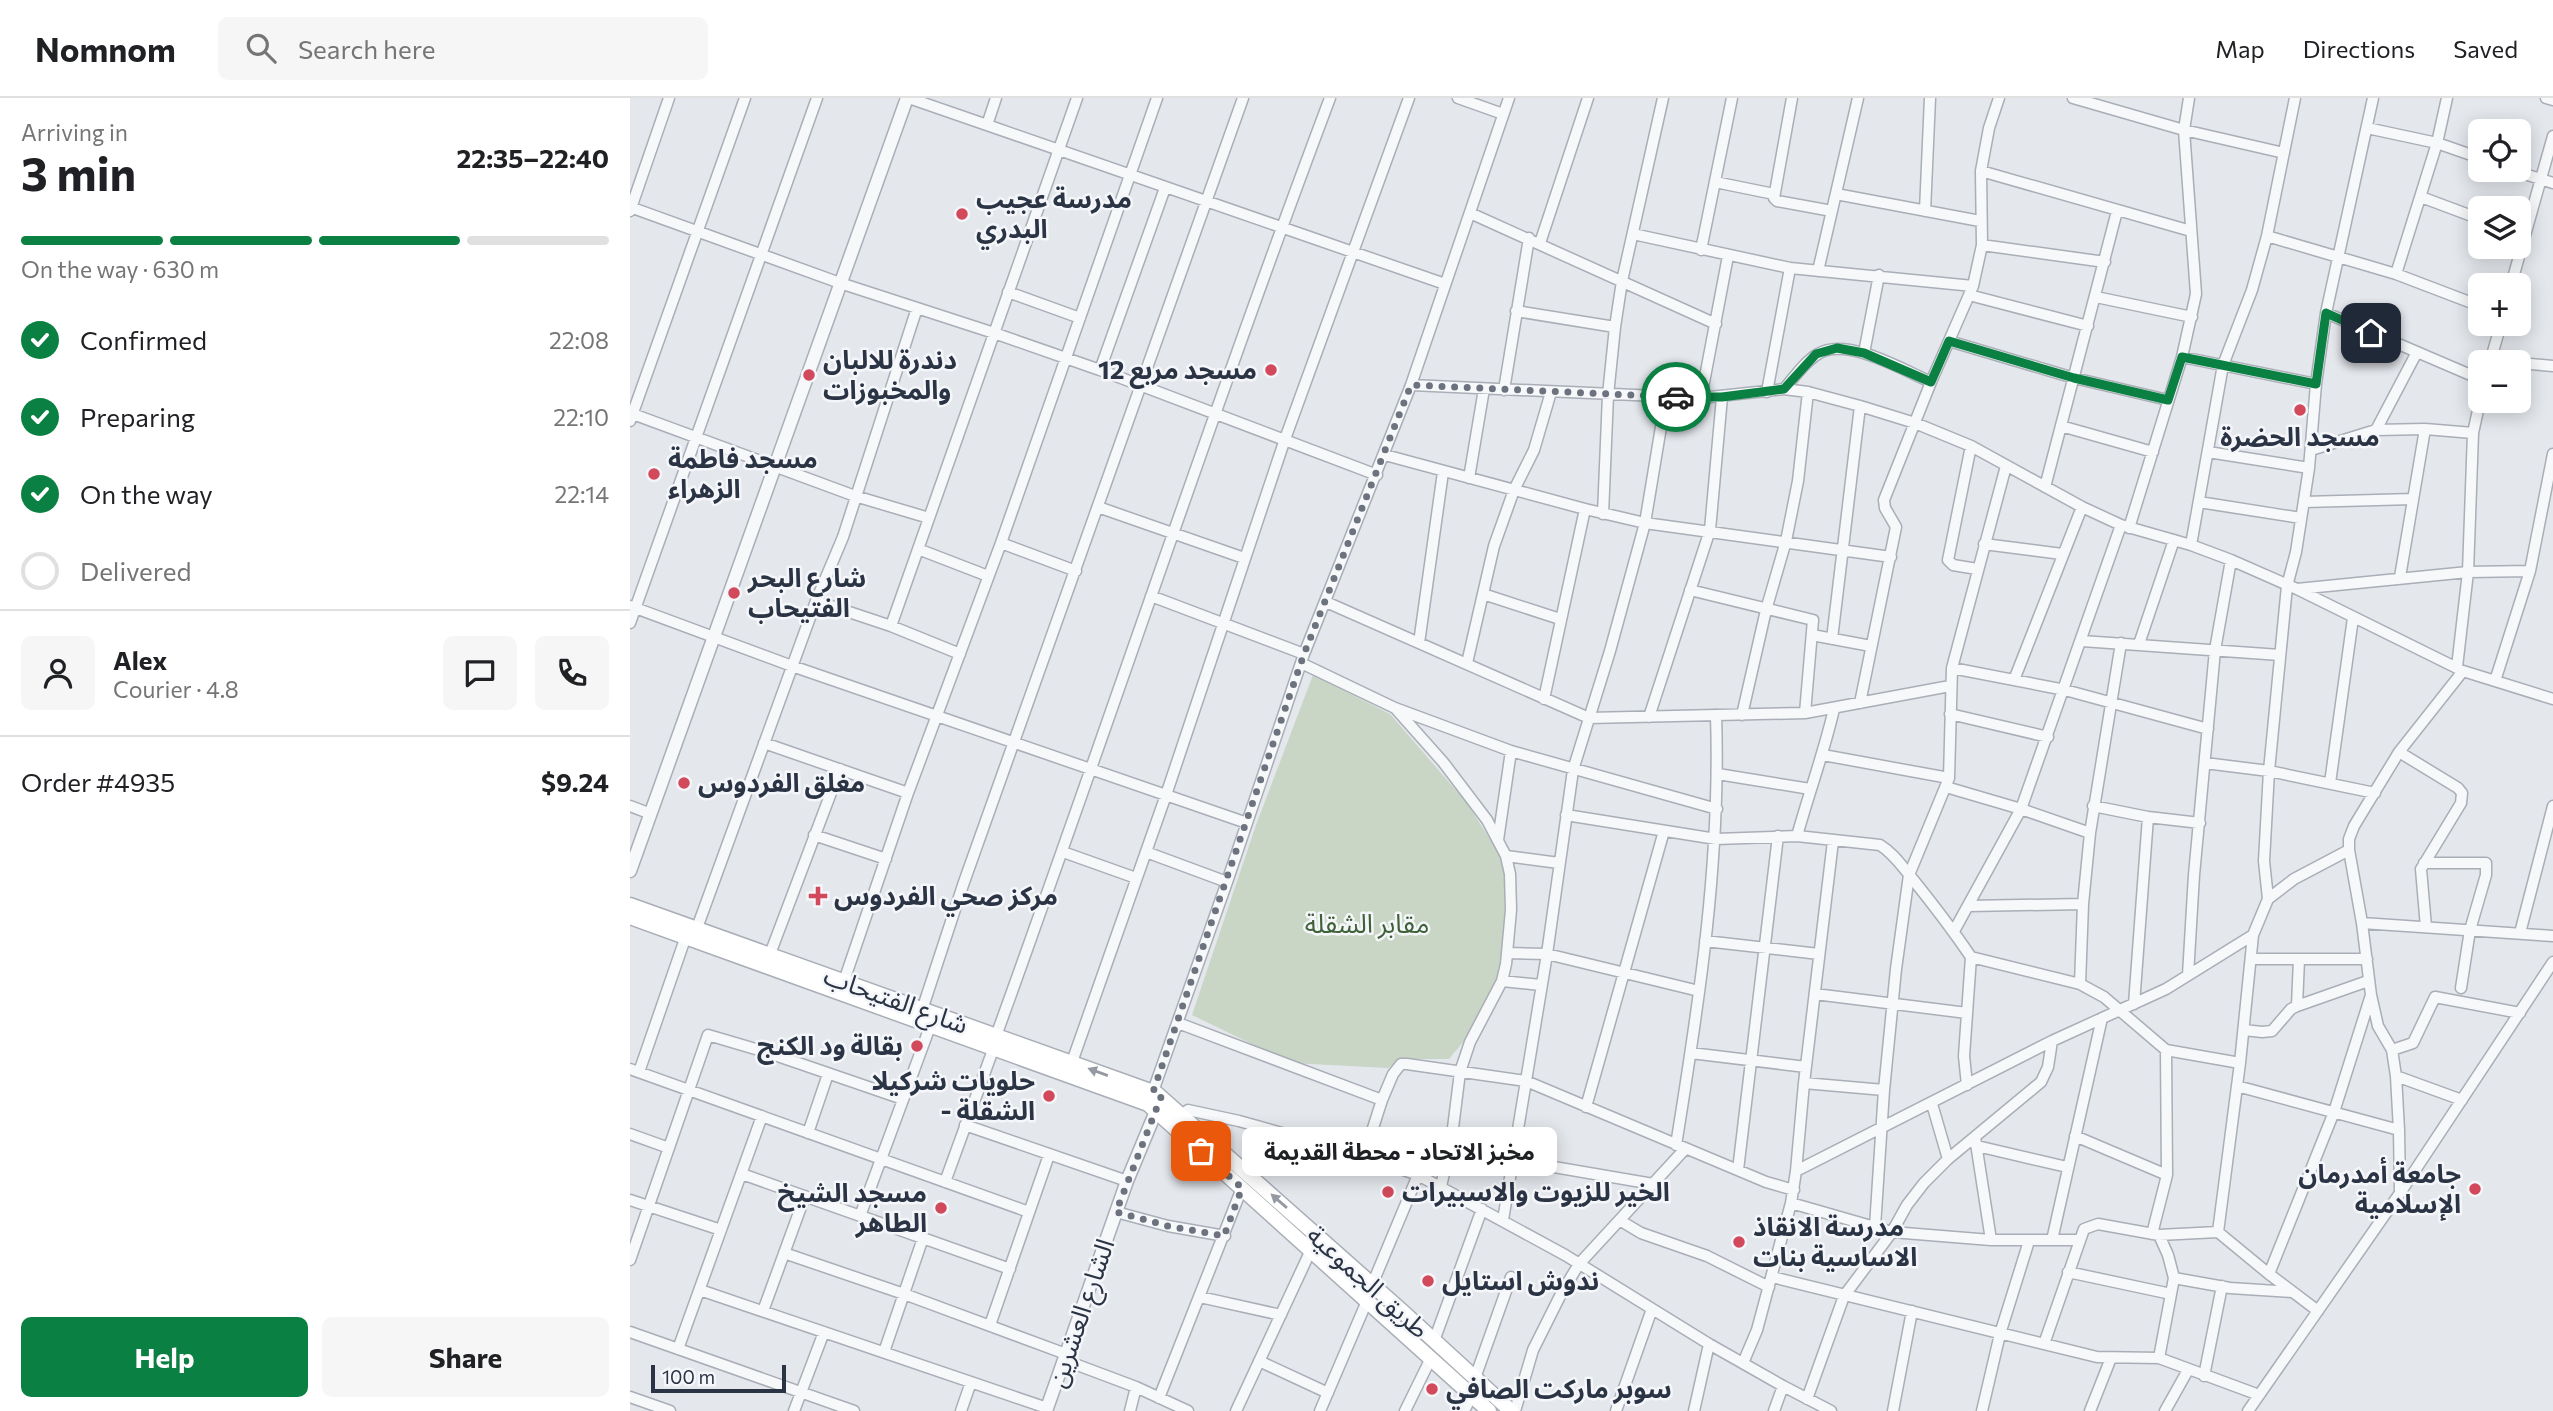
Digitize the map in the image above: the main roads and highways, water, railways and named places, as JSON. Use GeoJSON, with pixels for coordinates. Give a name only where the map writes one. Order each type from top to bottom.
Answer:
{"type":"FeatureCollection","features":[{"type":"Feature","properties":{"kind":"main road","name":"شارع الفتيحاب"},"geometry":{"type":"LineString","coordinates":[[630,905],[691,932],[931,1024],[1072,1062],[1155,1101]]}},
{"type":"Feature","properties":{"kind":"main road","name":"شارع الفتيحاب"},"geometry":{"type":"LineString","coordinates":[[630,917],[771,954],[1155,1101]]}},
{"type":"Feature","properties":{"kind":"main road"},"geometry":{"type":"LineString","coordinates":[[1155,1101],[1220,1159]]}},
{"type":"Feature","properties":{"kind":"main road","name":"طريق الجموعية"},"geometry":{"type":"LineString","coordinates":[[1220,1159],[1242,1188],[1310,1252],[1489,1411]]}},
{"type":"Feature","properties":{"kind":"main road","name":"طريق الجموعية"},"geometry":{"type":"LineString","coordinates":[[1220,1159],[1372,1284],[1513,1411]]}},
{"type":"Feature","properties":{"kind":"place","name":"مدرسة عجيب البدري"},"geometry":{"type":"Point","coordinates":[962,214]}},
{"type":"Feature","properties":{"kind":"place","name":"مسجد مربع 12"},"geometry":{"type":"Point","coordinates":[1271,370]}},
{"type":"Feature","properties":{"kind":"place","name":"دندرة للالبان والمخبوزات"},"geometry":{"type":"Point","coordinates":[809,375]}},
{"type":"Feature","properties":{"kind":"place","name":"مسجد الحضرة"},"geometry":{"type":"Point","coordinates":[2300,410]}},
{"type":"Feature","properties":{"kind":"place","name":"مسجد فاطمة الزهراء"},"geometry":{"type":"Point","coordinates":[654,474]}},
{"type":"Feature","properties":{"kind":"place","name":"شارع البحر الفتيحاب"},"geometry":{"type":"Point","coordinates":[734,593]}},
{"type":"Feature","properties":{"kind":"place","name":"مغلق الفردوس"},"geometry":{"type":"Point","coordinates":[684,783]}},
{"type":"Feature","properties":{"kind":"place","name":"مركز صحي الفردوس"},"geometry":{"type":"Point","coordinates":[818,896]}},
{"type":"Feature","properties":{"kind":"place","name":"بقالة ود الكنج"},"geometry":{"type":"Point","coordinates":[917,1046]}},
{"type":"Feature","properties":{"kind":"place","name":"حلويات شركيلا - الشقلة"},"geometry":{"type":"Point","coordinates":[1049,1096]}},
{"type":"Feature","properties":{"kind":"place","name":"مخبز الاتحاد - محطة القديمة"},"geometry":{"type":"Point","coordinates":[1201,1151]}},
{"type":"Feature","properties":{"kind":"place","name":"جامعة أمدرمان الإسلامية"},"geometry":{"type":"Point","coordinates":[2475,1189]}},
{"type":"Feature","properties":{"kind":"place","name":"الخير للزيوت والاسبيرات"},"geometry":{"type":"Point","coordinates":[1388,1192]}},
{"type":"Feature","properties":{"kind":"place","name":"مسجد الشيخ الطاهر"},"geometry":{"type":"Point","coordinates":[941,1208]}},
{"type":"Feature","properties":{"kind":"place","name":"مدرسة الانقاذ الاساسية بنات"},"geometry":{"type":"Point","coordinates":[1739,1242]}},
{"type":"Feature","properties":{"kind":"place","name":"ندوش استايل"},"geometry":{"type":"Point","coordinates":[1428,1281]}},
{"type":"Feature","properties":{"kind":"place","name":"سوبر ماركت الصافي"},"geometry":{"type":"Point","coordinates":[1432,1389]}},
{"type":"Feature","properties":{"kind":"park label","name":"مقابر الشقلة"},"geometry":{"type":"Point","coordinates":[1367,924]}}]}
